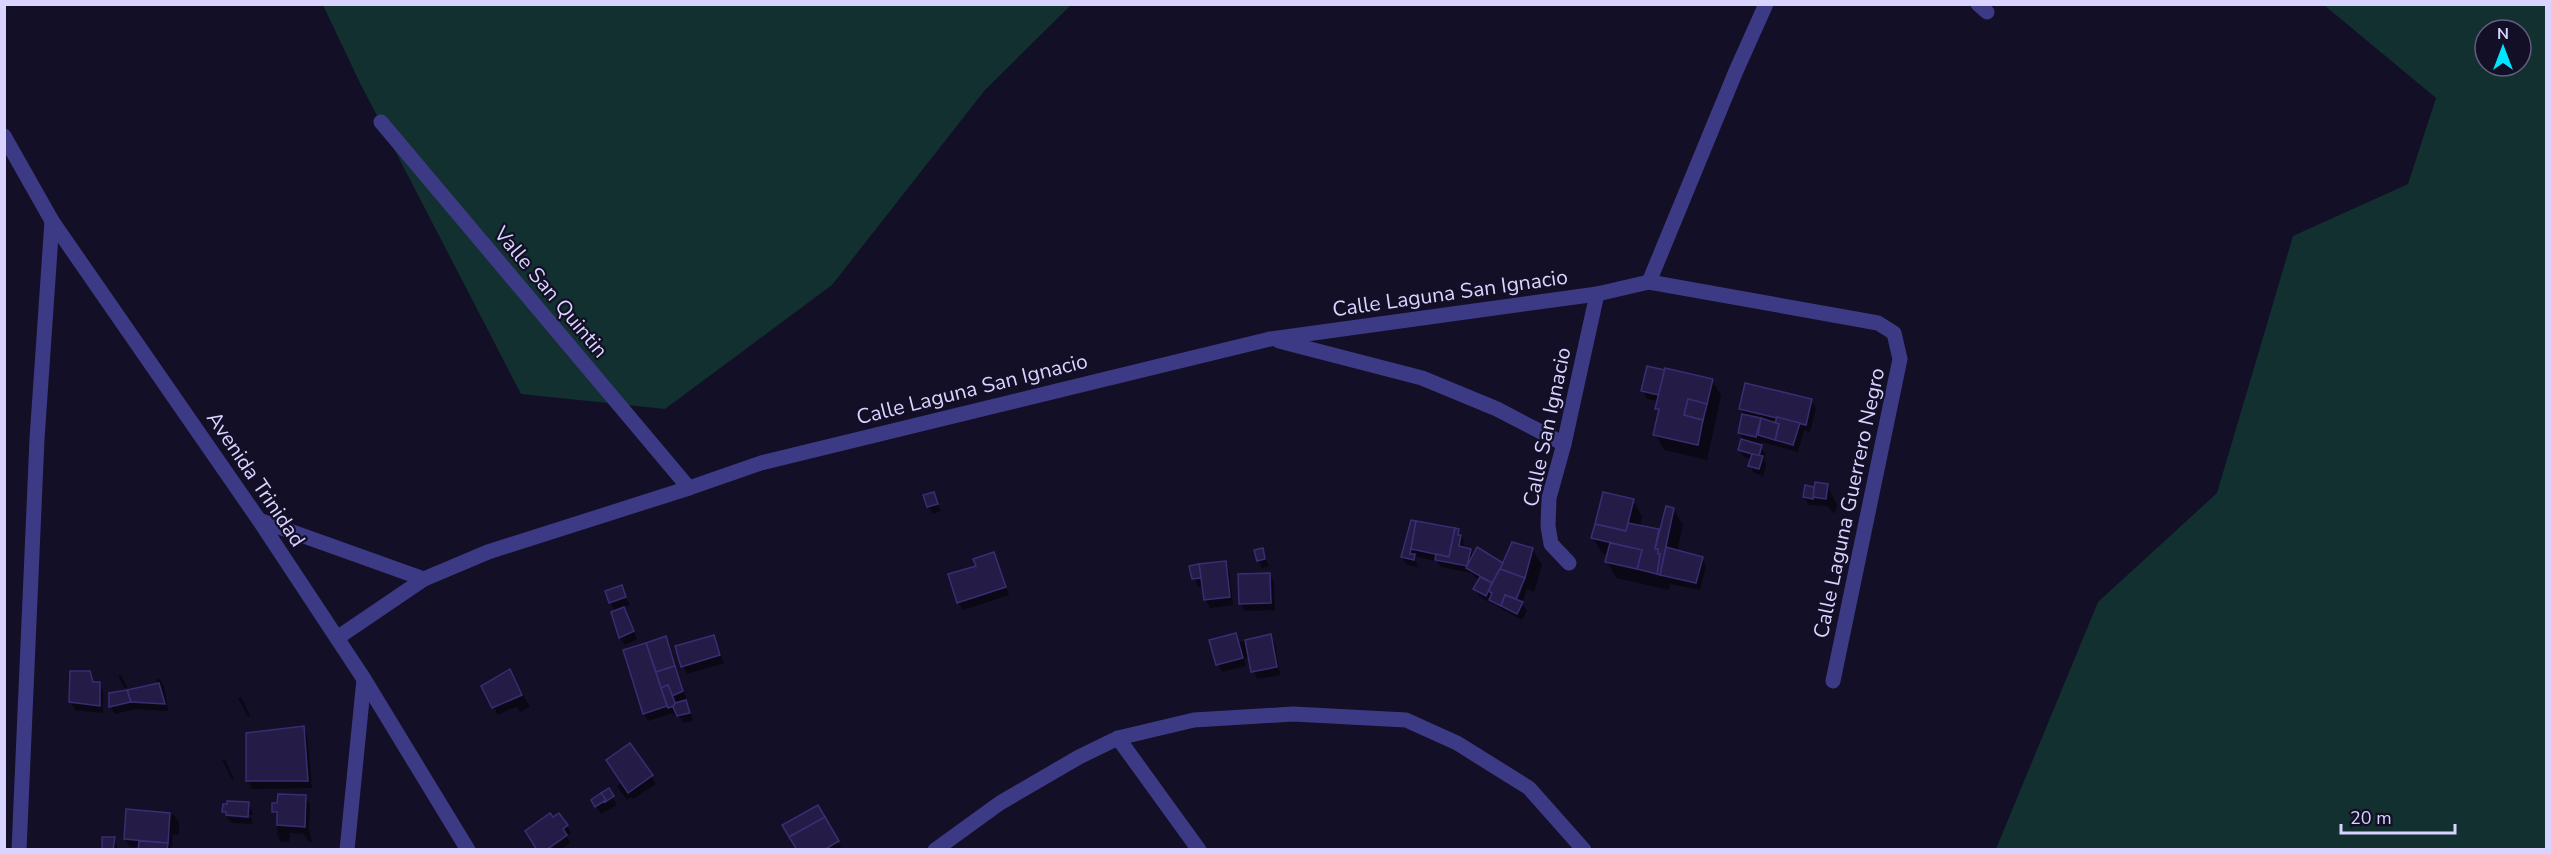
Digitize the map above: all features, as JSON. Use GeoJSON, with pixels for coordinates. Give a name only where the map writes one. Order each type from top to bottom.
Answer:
{"type":"FeatureCollection","features":[{"type":"Feature","properties":{"kind":"street"},"geometry":{"type":"LineString","coordinates":[[1649,282],[1766,4]]}},
{"type":"Feature","properties":{"kind":"street","name":"Valle San Quintin"},"geometry":{"type":"LineString","coordinates":[[381,122],[689,488]]}},
{"type":"Feature","properties":{"kind":"street","name":"Avenida Trinidad"},"geometry":{"type":"LineString","coordinates":[[4,136],[52,221],[259,520],[364,679],[468,849]]}},
{"type":"Feature","properties":{"kind":"street"},"geometry":{"type":"LineString","coordinates":[[19,849],[37,439],[52,221]]}},
{"type":"Feature","properties":{"kind":"street","name":"Calle Laguna San Ignacio"},"geometry":{"type":"LineString","coordinates":[[337,638],[424,579],[488,552],[689,488],[760,462],[1270,339],[1597,294],[1649,282]]}},
{"type":"Feature","properties":{"kind":"street","name":"Calle Laguna Guerrero Negro"},"geometry":{"type":"LineString","coordinates":[[1649,282],[1878,323],[1894,333],[1900,359],[1833,681]]}},
{"type":"Feature","properties":{"kind":"street","name":"Calle San Ignacio"},"geometry":{"type":"LineString","coordinates":[[1569,563],[1551,544],[1548,526],[1549,498],[1564,444],[1597,294]]}},
{"type":"Feature","properties":{"kind":"street"},"geometry":{"type":"LineString","coordinates":[[1270,339],[1422,378],[1497,409],[1564,444]]}},
{"type":"Feature","properties":{"kind":"street"},"geometry":{"type":"LineString","coordinates":[[259,520],[424,579]]}},
{"type":"Feature","properties":{"kind":"street"},"geometry":{"type":"LineString","coordinates":[[346,849],[364,679]]}},
{"type":"Feature","properties":{"kind":"street"},"geometry":{"type":"LineString","coordinates":[[935,849],[1000,803],[1079,757],[1118,738],[1194,720],[1293,714],[1406,720],[1457,743],[1528,788],[1584,849]]}},
{"type":"Feature","properties":{"kind":"street"},"geometry":{"type":"LineString","coordinates":[[1118,738],[1199,849]]}},
{"type":"Feature","properties":{"kind":"green space"},"geometry":{"type":"Polygon","coordinates":[[[323,5],[1071,5],[985,90],[832,285],[665,409],[521,394],[359,81],[323,5]]]}},
{"type":"Feature","properties":{"kind":"green space"},"geometry":{"type":"Polygon","coordinates":[[[2324,5],[2546,5],[2546,849],[1996,849],[2098,602],[2217,493],[2293,236],[2408,184],[2436,98],[2324,5]]]}},
{"type":"Feature","properties":{"kind":"building"},"geometry":{"type":"Polygon","coordinates":[[[1647,366],[1665,370],[1659,395],[1641,391],[1647,366]]]}},
{"type":"Feature","properties":{"kind":"building"},"geometry":{"type":"Polygon","coordinates":[[[1665,368],[1713,379],[1707,404],[1688,399],[1684,415],[1703,420],[1698,445],[1653,435],[1659,409],[1655,409],[1665,368]]]}},
{"type":"Feature","properties":{"kind":"building"},"geometry":{"type":"Polygon","coordinates":[[[1745,383],[1812,399],[1806,425],[1739,409],[1745,383]]]}},
{"type":"Feature","properties":{"kind":"building"},"geometry":{"type":"Polygon","coordinates":[[[1688,399],[1707,404],[1703,420],[1684,415],[1688,399]]]}},
{"type":"Feature","properties":{"kind":"building"},"geometry":{"type":"Polygon","coordinates":[[[1742,414],[1761,418],[1756,437],[1738,433],[1742,414]]]}},
{"type":"Feature","properties":{"kind":"building"},"geometry":{"type":"Polygon","coordinates":[[[1777,417],[1800,423],[1793,445],[1775,440],[1779,424],[1775,423],[1777,417]]]}},
{"type":"Feature","properties":{"kind":"building"},"geometry":{"type":"Polygon","coordinates":[[[1761,418],[1779,424],[1775,440],[1758,435],[1761,418]]]}},
{"type":"Feature","properties":{"kind":"building"},"geometry":{"type":"Polygon","coordinates":[[[1741,439],[1762,445],[1759,456],[1738,450],[1741,439]]]}},
{"type":"Feature","properties":{"kind":"building"},"geometry":{"type":"Polygon","coordinates":[[[1752,454],[1763,456],[1759,469],[1748,466],[1752,454]]]}},
{"type":"Feature","properties":{"kind":"building"},"geometry":{"type":"Polygon","coordinates":[[[1815,482],[1828,484],[1826,499],[1813,497],[1815,482]]]}},
{"type":"Feature","properties":{"kind":"building"},"geometry":{"type":"Polygon","coordinates":[[[1805,485],[1814,487],[1813,499],[1803,497],[1805,485]]]}},
{"type":"Feature","properties":{"kind":"building"},"geometry":{"type":"Polygon","coordinates":[[[934,492],[938,504],[927,507],[923,495],[934,492]]]}},
{"type":"Feature","properties":{"kind":"building"},"geometry":{"type":"Polygon","coordinates":[[[1603,492],[1634,499],[1626,531],[1595,524],[1603,492]]]}},
{"type":"Feature","properties":{"kind":"building"},"geometry":{"type":"Polygon","coordinates":[[[1666,506],[1674,508],[1660,575],[1657,574],[1660,554],[1658,554],[1658,549],[1655,549],[1666,506]]]}},
{"type":"Feature","properties":{"kind":"building"},"geometry":{"type":"Polygon","coordinates":[[[1411,520],[1416,521],[1410,554],[1415,554],[1414,560],[1401,557],[1411,520]]]}},
{"type":"Feature","properties":{"kind":"building"},"geometry":{"type":"Polygon","coordinates":[[[1416,521],[1455,528],[1449,557],[1411,549],[1416,521]]]}},
{"type":"Feature","properties":{"kind":"building"},"geometry":{"type":"Polygon","coordinates":[[[1628,523],[1659,529],[1655,549],[1658,549],[1658,554],[1660,554],[1657,574],[1637,569],[1642,550],[1591,538],[1595,524],[1626,531],[1628,523]]]}},
{"type":"Feature","properties":{"kind":"building"},"geometry":{"type":"Polygon","coordinates":[[[1455,528],[1459,529],[1458,535],[1461,535],[1459,546],[1471,549],[1467,566],[1435,560],[1436,554],[1449,557],[1455,528]]]}},
{"type":"Feature","properties":{"kind":"building"},"geometry":{"type":"Polygon","coordinates":[[[1512,542],[1533,548],[1525,578],[1500,569],[1512,542]]]}},
{"type":"Feature","properties":{"kind":"building"},"geometry":{"type":"Polygon","coordinates":[[[1610,543],[1642,550],[1637,569],[1605,562],[1610,543]]]}},
{"type":"Feature","properties":{"kind":"building"},"geometry":{"type":"Polygon","coordinates":[[[1477,547],[1503,563],[1492,583],[1466,568],[1477,547]]]}},
{"type":"Feature","properties":{"kind":"building"},"geometry":{"type":"Polygon","coordinates":[[[1666,547],[1703,557],[1696,583],[1660,575],[1666,547]]]}},
{"type":"Feature","properties":{"kind":"building"},"geometry":{"type":"Polygon","coordinates":[[[1263,548],[1265,559],[1257,561],[1254,550],[1263,548]]]}},
{"type":"Feature","properties":{"kind":"building"},"geometry":{"type":"Polygon","coordinates":[[[994,552],[1006,587],[957,603],[948,574],[976,566],[973,559],[994,552]]]}},
{"type":"Feature","properties":{"kind":"building"},"geometry":{"type":"Polygon","coordinates":[[[1226,561],[1230,597],[1204,600],[1199,564],[1226,561]]]}},
{"type":"Feature","properties":{"kind":"building"},"geometry":{"type":"Polygon","coordinates":[[[1199,564],[1201,578],[1192,579],[1189,566],[1199,564]]]}},
{"type":"Feature","properties":{"kind":"building"},"geometry":{"type":"Polygon","coordinates":[[[1500,569],[1525,578],[1516,599],[1505,595],[1501,606],[1489,600],[1492,593],[1488,591],[1500,569]]]}},
{"type":"Feature","properties":{"kind":"building"},"geometry":{"type":"Polygon","coordinates":[[[1270,573],[1271,603],[1239,604],[1238,574],[1270,573]]]}},
{"type":"Feature","properties":{"kind":"building"},"geometry":{"type":"Polygon","coordinates":[[[1480,577],[1492,583],[1486,596],[1473,589],[1480,577]]]}},
{"type":"Feature","properties":{"kind":"building"},"geometry":{"type":"Polygon","coordinates":[[[622,585],[626,597],[609,603],[605,591],[622,585]]]}},
{"type":"Feature","properties":{"kind":"building"},"geometry":{"type":"Polygon","coordinates":[[[1505,595],[1523,602],[1517,614],[1501,606],[1505,595]]]}},
{"type":"Feature","properties":{"kind":"building"},"geometry":{"type":"Polygon","coordinates":[[[624,607],[634,631],[619,638],[611,612],[624,607]]]}},
{"type":"Feature","properties":{"kind":"building"},"geometry":{"type":"Polygon","coordinates":[[[1236,633],[1243,658],[1216,665],[1209,640],[1236,633]]]}},
{"type":"Feature","properties":{"kind":"building"},"geometry":{"type":"Polygon","coordinates":[[[1271,634],[1277,667],[1251,672],[1245,640],[1271,634]]]}},
{"type":"Feature","properties":{"kind":"building"},"geometry":{"type":"Polygon","coordinates":[[[714,635],[720,655],[681,667],[675,646],[714,635]]]}},
{"type":"Feature","properties":{"kind":"building"},"geometry":{"type":"Polygon","coordinates":[[[666,636],[675,666],[656,672],[646,643],[666,636]]]}},
{"type":"Feature","properties":{"kind":"building"},"geometry":{"type":"Polygon","coordinates":[[[646,643],[667,706],[643,714],[623,650],[646,643]]]}},
{"type":"Feature","properties":{"kind":"building"},"geometry":{"type":"Polygon","coordinates":[[[675,666],[683,691],[672,696],[668,685],[661,688],[656,672],[675,666]]]}},
{"type":"Feature","properties":{"kind":"building"},"geometry":{"type":"Polygon","coordinates":[[[510,669],[522,695],[492,708],[481,686],[510,669]]]}},
{"type":"Feature","properties":{"kind":"building"},"geometry":{"type":"Polygon","coordinates":[[[70,671],[90,671],[93,682],[100,682],[100,706],[69,702],[70,671]]]}},
{"type":"Feature","properties":{"kind":"building"},"geometry":{"type":"Polygon","coordinates":[[[159,683],[165,704],[131,702],[127,690],[159,683]]]}},
{"type":"Feature","properties":{"kind":"building"},"geometry":{"type":"Polygon","coordinates":[[[668,685],[676,705],[668,708],[661,688],[668,685]]]}},
{"type":"Feature","properties":{"kind":"building"},"geometry":{"type":"Polygon","coordinates":[[[127,690],[131,702],[109,707],[109,693],[127,690]]]}},
{"type":"Feature","properties":{"kind":"building"},"geometry":{"type":"Polygon","coordinates":[[[686,700],[690,713],[677,716],[673,707],[675,703],[686,700]]]}},
{"type":"Feature","properties":{"kind":"building"},"geometry":{"type":"Polygon","coordinates":[[[304,726],[308,781],[246,781],[246,733],[304,726]]]}},
{"type":"Feature","properties":{"kind":"building"},"geometry":{"type":"Polygon","coordinates":[[[630,743],[653,775],[628,793],[606,760],[630,743]]]}},
{"type":"Feature","properties":{"kind":"building"},"geometry":{"type":"Polygon","coordinates":[[[609,788],[614,796],[604,803],[606,800],[601,793],[609,788]]]}},
{"type":"Feature","properties":{"kind":"building"},"geometry":{"type":"Polygon","coordinates":[[[601,793],[606,800],[595,807],[591,800],[601,793]]]}},
{"type":"Feature","properties":{"kind":"building"},"geometry":{"type":"Polygon","coordinates":[[[278,794],[306,795],[305,827],[277,825],[277,812],[272,812],[272,803],[277,803],[278,794]]]}},
{"type":"Feature","properties":{"kind":"building"},"geometry":{"type":"Polygon","coordinates":[[[227,801],[249,802],[248,817],[226,815],[226,812],[222,812],[223,804],[227,804],[227,801]]]}},
{"type":"Feature","properties":{"kind":"building"},"geometry":{"type":"Polygon","coordinates":[[[818,805],[825,817],[789,837],[782,825],[818,805]]]}},
{"type":"Feature","properties":{"kind":"building"},"geometry":{"type":"Polygon","coordinates":[[[126,809],[170,813],[168,843],[124,839],[126,809]]]}},
{"type":"Feature","properties":{"kind":"building"},"geometry":{"type":"Polygon","coordinates":[[[550,813],[553,817],[559,813],[568,825],[563,829],[567,835],[546,850],[537,850],[525,831],[550,813]]]}},
{"type":"Feature","properties":{"kind":"building"},"geometry":{"type":"Polygon","coordinates":[[[825,817],[839,841],[824,850],[797,850],[789,837],[825,817]]]}},
{"type":"Feature","properties":{"kind":"building"},"geometry":{"type":"Polygon","coordinates":[[[102,837],[115,837],[113,850],[102,850],[102,837]]]}},
{"type":"Feature","properties":{"kind":"building"},"geometry":{"type":"Polygon","coordinates":[[[139,841],[168,843],[167,850],[138,850],[139,841]]]}}]}
